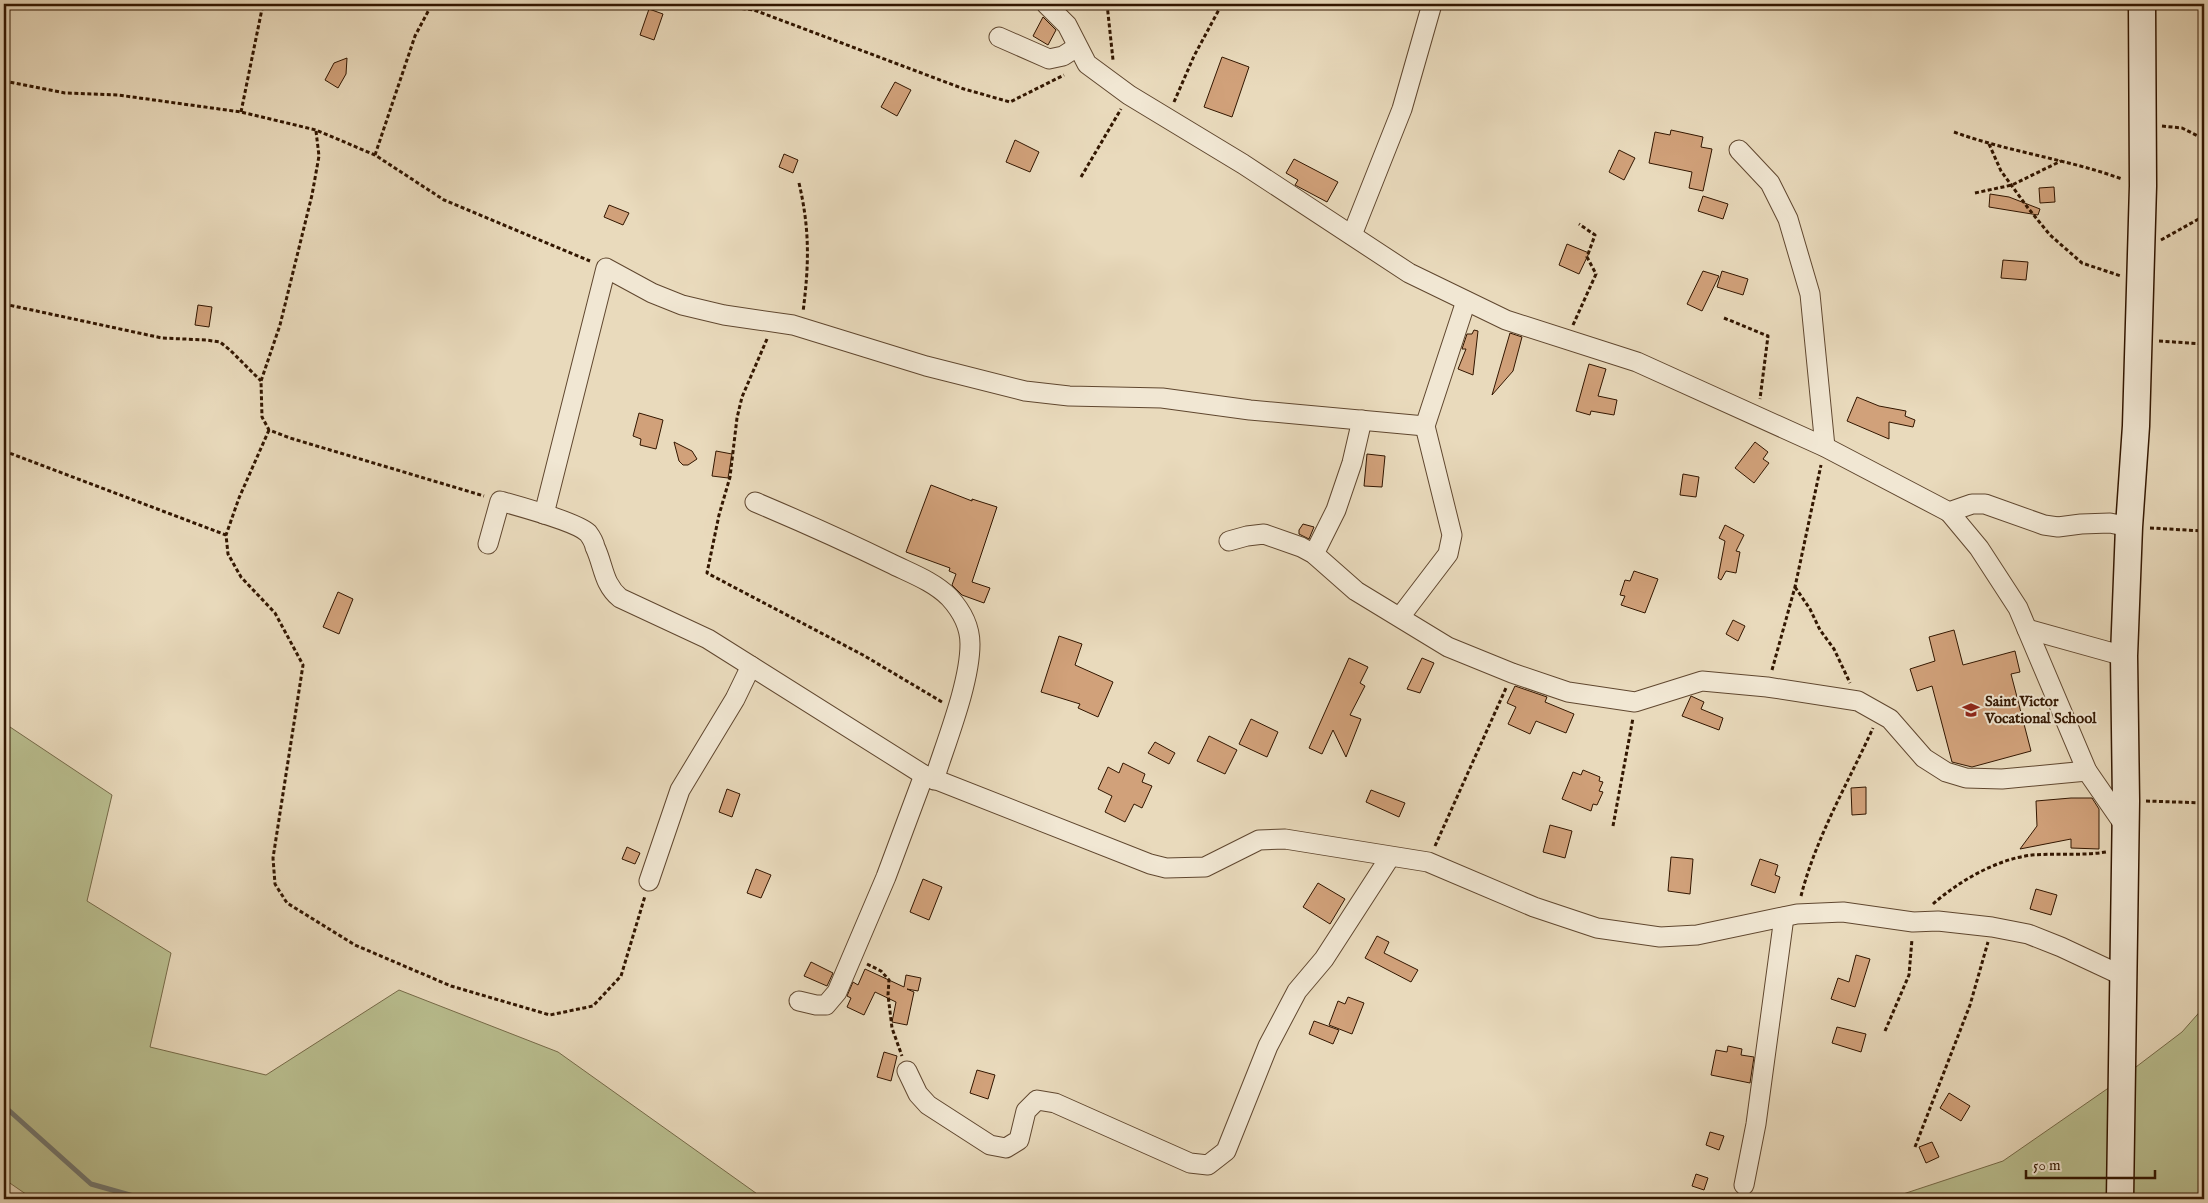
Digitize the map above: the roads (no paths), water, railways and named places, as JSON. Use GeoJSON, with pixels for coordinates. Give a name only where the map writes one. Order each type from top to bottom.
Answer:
{"type":"FeatureCollection","features":[{"type":"Feature","properties":{"kind":"main road"},"geometry":{"type":"LineString","coordinates":[[2120,1199],[2125,825],[2124,656],[2129,527],[2136,426],[2141,251],[2142,4]]}},
{"type":"Feature","properties":{"kind":"street"},"geometry":{"type":"LineString","coordinates":[[1046,4],[1067,24],[1087,64],[1123,91],[1243,164],[1409,273],[1506,320],[1637,362],[1825,447],[1949,512],[1979,548],[2018,608],[2087,771],[2125,825]]}},
{"type":"Feature","properties":{"kind":"street"},"geometry":{"type":"LineString","coordinates":[[1352,235],[1402,109],[1432,4]]}},
{"type":"Feature","properties":{"kind":"street"},"geometry":{"type":"LineString","coordinates":[[999,36],[1049,60],[1063,56],[1077,47]]}},
{"type":"Feature","properties":{"kind":"street"},"geometry":{"type":"LineString","coordinates":[[1739,150],[1770,183],[1791,228],[1810,294],[1825,447]]}},
{"type":"Feature","properties":{"kind":"street"},"geometry":{"type":"LineString","coordinates":[[544,514],[606,268],[652,293],[682,305],[724,315],[800,327],[926,366],[1025,391],[1069,396],[1162,398],[1250,410],[1425,426]]}},
{"type":"Feature","properties":{"kind":"street"},"geometry":{"type":"LineString","coordinates":[[1400,617],[1448,554],[1452,535],[1425,426],[1466,301]]}},
{"type":"Feature","properties":{"kind":"street"},"geometry":{"type":"LineString","coordinates":[[1314,554],[1336,510],[1352,463],[1362,420]]}},
{"type":"Feature","properties":{"kind":"street"},"geometry":{"type":"LineString","coordinates":[[488,544],[500,501],[544,514],[587,532],[596,548],[606,582],[611,591],[620,598],[708,639],[929,777],[1150,864],[1166,868],[1205,867],[1260,840],[1285,839],[1428,862],[1534,907],[1597,928],[1660,938],[1697,935],[1790,916],[1843,912],[1913,922],[1938,921],[1992,927],[2028,934],[2123,976]]}},
{"type":"Feature","properties":{"kind":"street"},"geometry":{"type":"LineString","coordinates":[[755,502],[823,531],[924,579],[949,597],[966,619],[970,644],[957,711],[832,1000],[826,1005],[799,1001]]}},
{"type":"Feature","properties":{"kind":"street"},"geometry":{"type":"LineString","coordinates":[[1949,512],[1972,504],[1985,504],[2044,525],[2058,527],[2110,523],[2129,527]]}},
{"type":"Feature","properties":{"kind":"street"},"geometry":{"type":"LineString","coordinates":[[1230,540],[1264,534],[1286,541],[1314,554],[1356,591],[1448,647],[1512,673],[1568,692],[1635,702],[1660,696],[1678,687],[1702,681],[1767,687],[1858,702],[1890,719],[1924,758],[1946,772],[1966,778],[2002,779],[2087,771]]}},
{"type":"Feature","properties":{"kind":"street"},"geometry":{"type":"LineString","coordinates":[[2027,629],[2124,656]]}},
{"type":"Feature","properties":{"kind":"street"},"geometry":{"type":"LineString","coordinates":[[649,881],[680,790],[735,699],[751,666]]}},
{"type":"Feature","properties":{"kind":"street"},"geometry":{"type":"LineString","coordinates":[[907,1071],[918,1094],[928,1105],[990,1145],[1006,1148],[1019,1140],[1026,1111],[1037,1100],[1054,1103],[1190,1164],[1208,1165],[1226,1151],[1268,1046],[1292,999],[1324,959],[1390,857]]}},
{"type":"Feature","properties":{"kind":"street"},"geometry":{"type":"LineString","coordinates":[[1744,1185],[1756,1124],[1790,916]]}},
{"type":"Feature","properties":{"kind":"waterway"},"geometry":{"type":"LineString","coordinates":[[4,1106],[91,1184],[144,1199]]}},
{"type":"Feature","properties":{"kind":"place","name":"Saint Victor Vocational School"},"geometry":{"type":"Point","coordinates":[1971,710]}}]}
